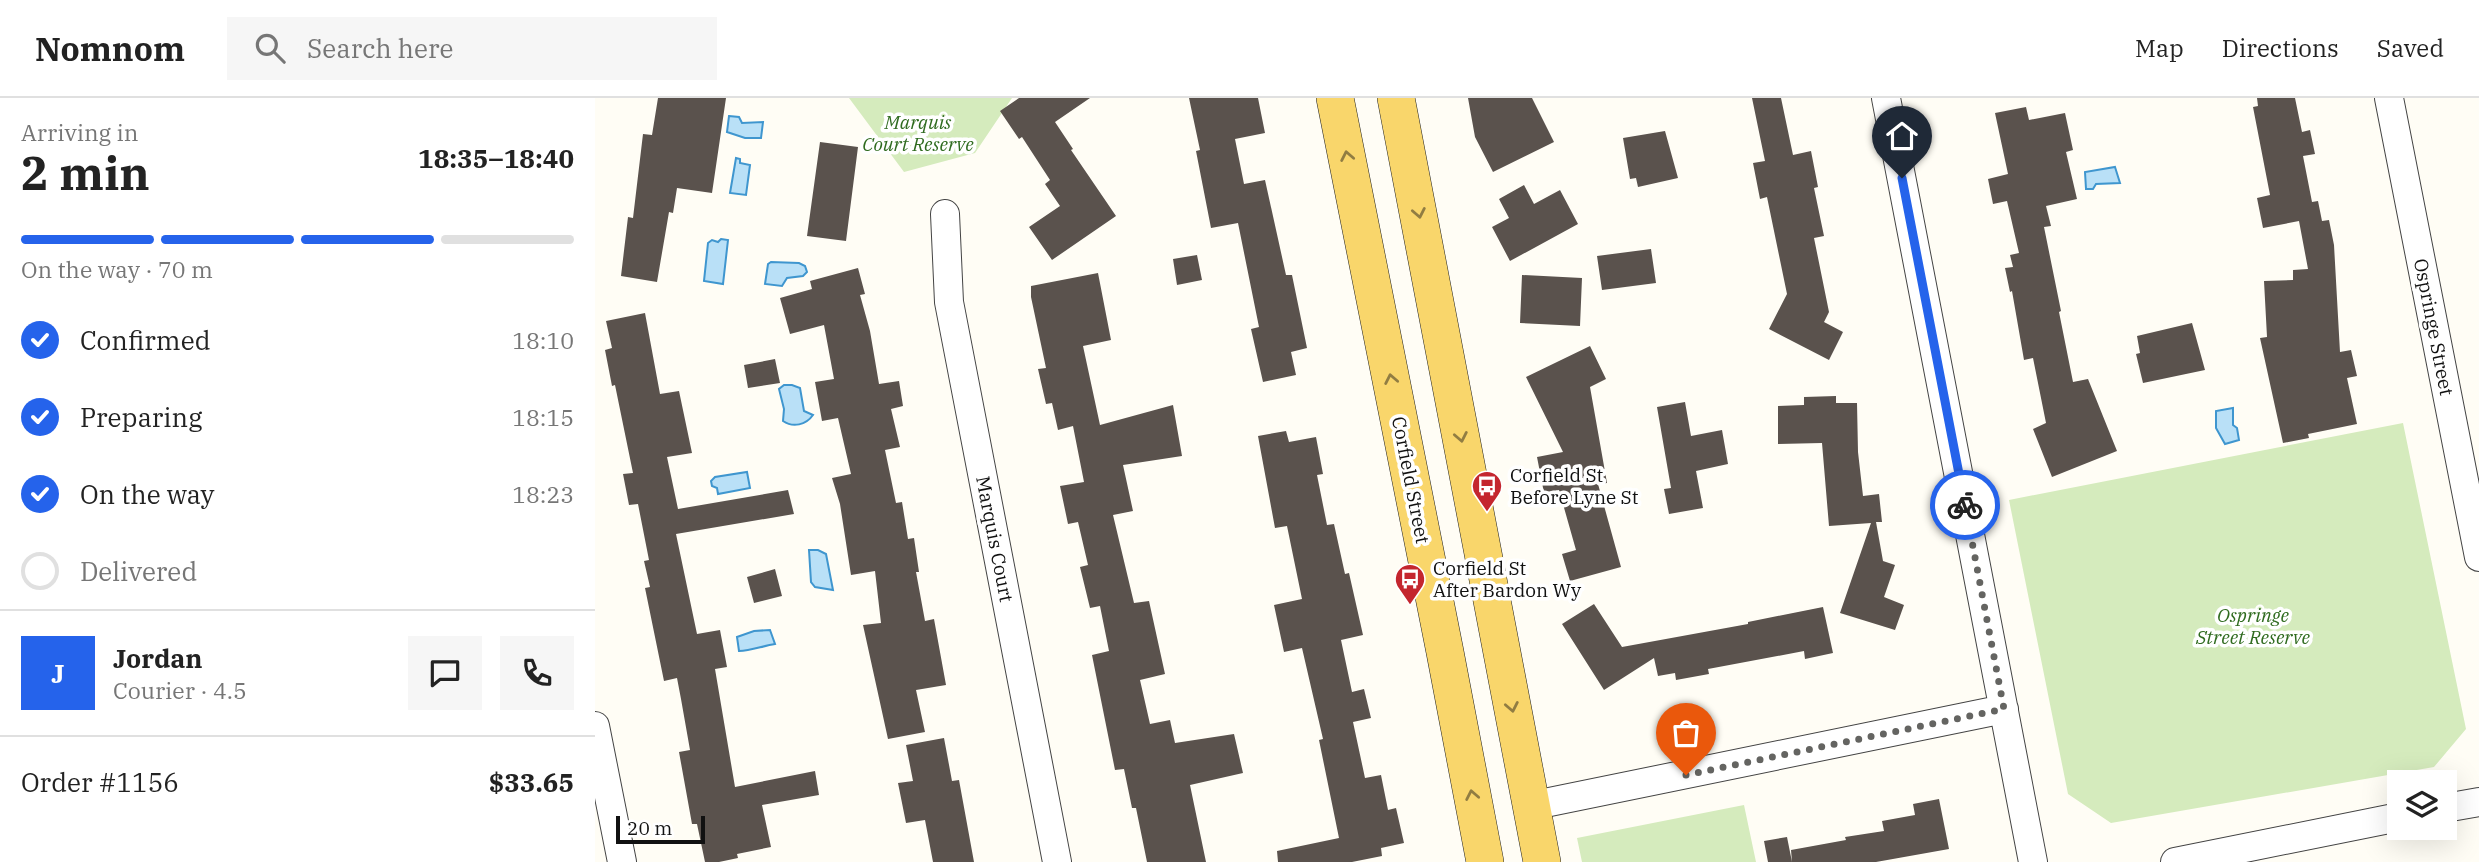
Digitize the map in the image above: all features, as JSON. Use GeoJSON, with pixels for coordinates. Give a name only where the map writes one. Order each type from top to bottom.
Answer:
{"type":"FeatureCollection","features":[{"type":"Feature","properties":{"kind":"main road","name":"Corfield Street"},"geometry":{"type":"LineString","coordinates":[[1335,98],[1485,862]]}},
{"type":"Feature","properties":{"kind":"main road"},"geometry":{"type":"LineString","coordinates":[[1397,98],[1542,862]]}},
{"type":"Feature","properties":{"kind":"street"},"geometry":{"type":"LineString","coordinates":[[1886,98],[2033,862]]}},
{"type":"Feature","properties":{"kind":"street","name":"Ospringe Street"},"geometry":{"type":"LineString","coordinates":[[2389,98],[2479,557]]}},
{"type":"Feature","properties":{"kind":"street","name":"Marquis Court"},"geometry":{"type":"LineString","coordinates":[[945,214],[949,302],[1057,862]]}},
{"type":"Feature","properties":{"kind":"street"},"geometry":{"type":"LineString","coordinates":[[1530,806],[2004,709]]}},
{"type":"Feature","properties":{"kind":"street"},"geometry":{"type":"LineString","coordinates":[[595,726],[622,862]]}},
{"type":"Feature","properties":{"kind":"street"},"geometry":{"type":"LineString","coordinates":[[2457,806],[2479,802]]}},
{"type":"Feature","properties":{"kind":"street"},"geometry":{"type":"LineString","coordinates":[[2175,862],[2387,819]]}},
{"type":"Feature","properties":{"kind":"green space","name":"Marquis Court Reserve"},"geometry":{"type":"Polygon","coordinates":[[[849,98],[1012,98],[975,153],[904,172],[849,98]]]}},
{"type":"Feature","properties":{"kind":"green space","name":"Ospringe Street Reserve"},"geometry":{"type":"Polygon","coordinates":[[[2403,423],[2466,729],[2434,767],[2387,770],[2387,775],[2111,823],[2068,794],[2009,500],[2403,423]]]}},
{"type":"Feature","properties":{"kind":"green space"},"geometry":{"type":"Polygon","coordinates":[[[1744,805],[1756,862],[1582,862],[1577,838],[1744,805]]]}},
{"type":"Feature","properties":{"kind":"water"},"geometry":{"type":"Polygon","coordinates":[[[729,116],[739,117],[742,123],[763,122],[761,138],[745,138],[727,132],[729,116]]]}},
{"type":"Feature","properties":{"kind":"water"},"geometry":{"type":"Polygon","coordinates":[[[736,158],[740,159],[740,163],[750,165],[746,195],[730,193],[736,158]]]}},
{"type":"Feature","properties":{"kind":"water"},"geometry":{"type":"Polygon","coordinates":[[[2115,167],[2120,183],[2096,184],[2093,189],[2086,189],[2085,172],[2115,167]]]}},
{"type":"Feature","properties":{"kind":"water"},"geometry":{"type":"Polygon","coordinates":[[[728,240],[723,284],[704,281],[708,243],[728,240]]]}},
{"type":"Feature","properties":{"kind":"water"},"geometry":{"type":"Polygon","coordinates":[[[799,263],[805,266],[807,272],[803,276],[787,278],[782,286],[765,284],[768,264],[799,263]]]}},
{"type":"Feature","properties":{"kind":"water"},"geometry":{"type":"Polygon","coordinates":[[[784,385],[800,388],[804,411],[813,415],[807,421],[795,425],[783,421],[784,409],[779,389],[784,385]]]}},
{"type":"Feature","properties":{"kind":"water"},"geometry":{"type":"Polygon","coordinates":[[[2233,408],[2233,425],[2237,428],[2239,440],[2225,444],[2216,428],[2216,411],[2233,408]]]}},
{"type":"Feature","properties":{"kind":"water"},"geometry":{"type":"Polygon","coordinates":[[[747,472],[750,488],[718,494],[717,488],[712,486],[711,481],[715,477],[747,472]]]}},
{"type":"Feature","properties":{"kind":"water"},"geometry":{"type":"Polygon","coordinates":[[[809,550],[826,554],[833,590],[815,587],[811,582],[809,550]]]}},
{"type":"Feature","properties":{"kind":"water"},"geometry":{"type":"Polygon","coordinates":[[[770,630],[775,644],[739,651],[737,637],[754,631],[770,630]]]}},
{"type":"Feature","properties":{"kind":"building"},"geometry":{"type":"Polygon","coordinates":[[[658,98],[726,98],[712,193],[677,188],[673,213],[669,212],[657,282],[621,276],[628,217],[633,218],[643,134],[652,135],[658,98]]]}},
{"type":"Feature","properties":{"kind":"building"},"geometry":{"type":"Polygon","coordinates":[[[1019,98],[1090,98],[1055,122],[1116,216],[1052,260],[1029,227],[1060,206],[1045,184],[1050,180],[1022,137],[1019,139],[1000,111],[1019,98]]]}},
{"type":"Feature","properties":{"kind":"building"},"geometry":{"type":"Polygon","coordinates":[[[1189,98],[1258,98],[1265,133],[1235,139],[1244,184],[1265,180],[1286,275],[1292,275],[1307,348],[1291,352],[1296,375],[1263,382],[1251,329],[1259,327],[1238,223],[1211,228],[1196,151],[1200,150],[1189,98]]]}},
{"type":"Feature","properties":{"kind":"building"},"geometry":{"type":"Polygon","coordinates":[[[1468,98],[1532,98],[1554,142],[1493,172],[1475,137],[1468,98]]]}},
{"type":"Feature","properties":{"kind":"building"},"geometry":{"type":"Polygon","coordinates":[[[1752,98],[1781,98],[1793,155],[1811,151],[1818,187],[1814,188],[1824,236],[1814,238],[1829,312],[1824,322],[1843,332],[1829,360],[1769,329],[1787,294],[1767,197],[1760,199],[1753,163],[1765,161],[1752,98]]]}},
{"type":"Feature","properties":{"kind":"building"},"geometry":{"type":"Polygon","coordinates":[[[2257,98],[2295,98],[2302,132],[2310,130],[2315,154],[2303,156],[2312,202],[2318,201],[2322,221],[2329,220],[2334,245],[2340,352],[2351,350],[2357,376],[2347,378],[2357,424],[2308,434],[2309,438],[2283,443],[2260,338],[2267,337],[2264,281],[2293,280],[2293,270],[2308,269],[2299,221],[2263,228],[2257,198],[2270,195],[2253,107],[2258,106],[2257,98]]]}},
{"type":"Feature","properties":{"kind":"building"},"geometry":{"type":"Polygon","coordinates":[[[2026,107],[2029,120],[2065,113],[2073,150],[2066,152],[2077,199],[2046,206],[2051,226],[2044,227],[2073,382],[2088,379],[2117,451],[2052,477],[2033,429],[2046,423],[2033,358],[2024,360],[2012,291],[2010,292],[2005,268],[2013,267],[2010,255],[2019,253],[2007,201],[1993,204],[1988,179],[2008,174],[1995,113],[2026,107]]]}},
{"type":"Feature","properties":{"kind":"building"},"geometry":{"type":"Polygon","coordinates":[[[1665,131],[1678,178],[1638,187],[1636,178],[1630,179],[1623,138],[1665,131]]]}},
{"type":"Feature","properties":{"kind":"building"},"geometry":{"type":"Polygon","coordinates":[[[820,142],[858,147],[846,241],[807,236],[820,142]]]}},
{"type":"Feature","properties":{"kind":"building"},"geometry":{"type":"Polygon","coordinates":[[[1524,185],[1534,204],[1560,190],[1578,224],[1510,261],[1492,227],[1509,218],[1499,199],[1524,185]]]}},
{"type":"Feature","properties":{"kind":"building"},"geometry":{"type":"Polygon","coordinates":[[[1651,249],[1656,283],[1602,290],[1597,256],[1651,249]]]}},
{"type":"Feature","properties":{"kind":"building"},"geometry":{"type":"Polygon","coordinates":[[[1197,255],[1202,280],[1177,285],[1173,259],[1197,255]]]}},
{"type":"Feature","properties":{"kind":"building"},"geometry":{"type":"Polygon","coordinates":[[[858,268],[865,294],[860,295],[870,331],[879,384],[899,381],[903,406],[891,409],[900,447],[885,450],[896,503],[902,502],[908,539],[914,538],[919,572],[916,572],[925,621],[934,619],[946,685],[916,690],[925,732],[888,739],[863,625],[881,623],[875,571],[851,575],[840,504],[832,478],[851,474],[838,418],[822,421],[815,382],[834,379],[824,325],[790,334],[780,298],[812,289],[810,281],[858,268]]]}},
{"type":"Feature","properties":{"kind":"building"},"geometry":{"type":"Polygon","coordinates":[[[1098,273],[1111,340],[1083,346],[1100,425],[1173,405],[1182,456],[1123,465],[1133,511],[1113,515],[1134,603],[1149,601],[1165,674],[1140,680],[1150,724],[1170,720],[1175,743],[1234,734],[1243,773],[1190,785],[1206,862],[1147,862],[1136,808],[1132,808],[1124,769],[1115,770],[1092,655],[1109,651],[1100,606],[1090,608],[1080,567],[1088,565],[1078,522],[1068,524],[1060,486],[1084,482],[1073,426],[1058,430],[1052,403],[1046,404],[1038,369],[1046,368],[1031,286],[1098,273]]]}},
{"type":"Feature","properties":{"kind":"building"},"geometry":{"type":"Polygon","coordinates":[[[1522,275],[1582,278],[1580,326],[1520,323],[1522,275]]]}},
{"type":"Feature","properties":{"kind":"building"},"geometry":{"type":"Polygon","coordinates":[[[645,313],[660,394],[679,391],[692,453],[667,457],[678,509],[788,490],[794,514],[676,534],[697,634],[720,630],[727,667],[715,669],[735,787],[815,771],[819,795],[762,805],[771,847],[737,854],[738,858],[719,862],[705,862],[697,824],[692,824],[679,752],[690,750],[681,699],[677,678],[664,681],[645,588],[650,587],[644,561],[649,560],[638,504],[629,505],[623,474],[633,473],[605,350],[612,348],[606,321],[645,313]]]}},
{"type":"Feature","properties":{"kind":"building"},"geometry":{"type":"Polygon","coordinates":[[[2192,323],[2205,370],[2143,383],[2136,354],[2140,353],[2137,336],[2192,323]]]}},
{"type":"Feature","properties":{"kind":"building"},"geometry":{"type":"Polygon","coordinates":[[[1590,346],[1606,379],[1590,387],[1607,483],[1598,484],[1621,567],[1570,581],[1562,554],[1576,550],[1559,490],[1544,493],[1537,457],[1563,452],[1526,377],[1590,346]]]}},
{"type":"Feature","properties":{"kind":"building"},"geometry":{"type":"Polygon","coordinates":[[[775,359],[780,383],[748,388],[744,365],[775,359]]]}},
{"type":"Feature","properties":{"kind":"building"},"geometry":{"type":"Polygon","coordinates":[[[1836,396],[1836,403],[1857,403],[1858,452],[1863,496],[1879,494],[1882,522],[1876,522],[1883,561],[1895,565],[1884,597],[1904,605],[1895,630],[1840,613],[1871,523],[1829,526],[1822,443],[1778,444],[1778,406],[1804,405],[1804,397],[1836,396]]]}},
{"type":"Feature","properties":{"kind":"building"},"geometry":{"type":"Polygon","coordinates":[[[1685,402],[1691,436],[1722,430],[1728,464],[1696,471],[1703,508],[1669,514],[1664,489],[1671,488],[1657,407],[1685,402]]]}},
{"type":"Feature","properties":{"kind":"building"},"geometry":{"type":"Polygon","coordinates":[[[1286,431],[1289,442],[1316,437],[1323,474],[1317,475],[1327,525],[1334,524],[1345,574],[1349,573],[1363,635],[1341,640],[1352,692],[1364,689],[1371,718],[1353,722],[1365,778],[1381,775],[1388,810],[1396,808],[1404,843],[1381,848],[1382,856],[1352,862],[1278,862],[1277,851],[1339,838],[1319,740],[1323,739],[1302,648],[1284,652],[1274,605],[1302,599],[1287,526],[1275,528],[1258,436],[1286,431]]]}},
{"type":"Feature","properties":{"kind":"building"},"geometry":{"type":"Polygon","coordinates":[[[775,569],[782,596],[754,603],[747,577],[775,569]]]}},
{"type":"Feature","properties":{"kind":"building"},"geometry":{"type":"Polygon","coordinates":[[[1594,604],[1622,647],[1823,607],[1833,653],[1805,659],[1804,651],[1708,669],[1709,674],[1676,680],[1675,673],[1658,676],[1654,658],[1604,690],[1562,624],[1594,604]]]}},
{"type":"Feature","properties":{"kind":"building"},"geometry":{"type":"Polygon","coordinates":[[[944,738],[952,781],[959,780],[974,862],[933,862],[925,820],[906,823],[898,783],[913,781],[906,745],[944,738]]]}},
{"type":"Feature","properties":{"kind":"building"},"geometry":{"type":"Polygon","coordinates":[[[1939,799],[1949,849],[1876,862],[1792,862],[1791,850],[1884,831],[1882,821],[1915,815],[1913,804],[1939,799]]]}},
{"type":"Feature","properties":{"kind":"building"},"geometry":{"type":"Polygon","coordinates":[[[1787,837],[1792,862],[1768,862],[1764,841],[1787,837]]]}},
{"type":"Feature","properties":{"kind":"way so far"},"geometry":{"type":"LineString","coordinates":[[1686,775],[2004,709],[1965,505]]}},
{"type":"Feature","properties":{"kind":"place","name":"Corfield St Before Lyne St"},"geometry":{"type":"Point","coordinates":[1487,513]}},
{"type":"Feature","properties":{"kind":"place","name":"Corfield St After Bardon Wy"},"geometry":{"type":"Point","coordinates":[1410,606]}},
{"type":"Feature","properties":{"kind":"route"},"geometry":{"type":"LineString","coordinates":[[1902,178],[1965,505]]}}]}
